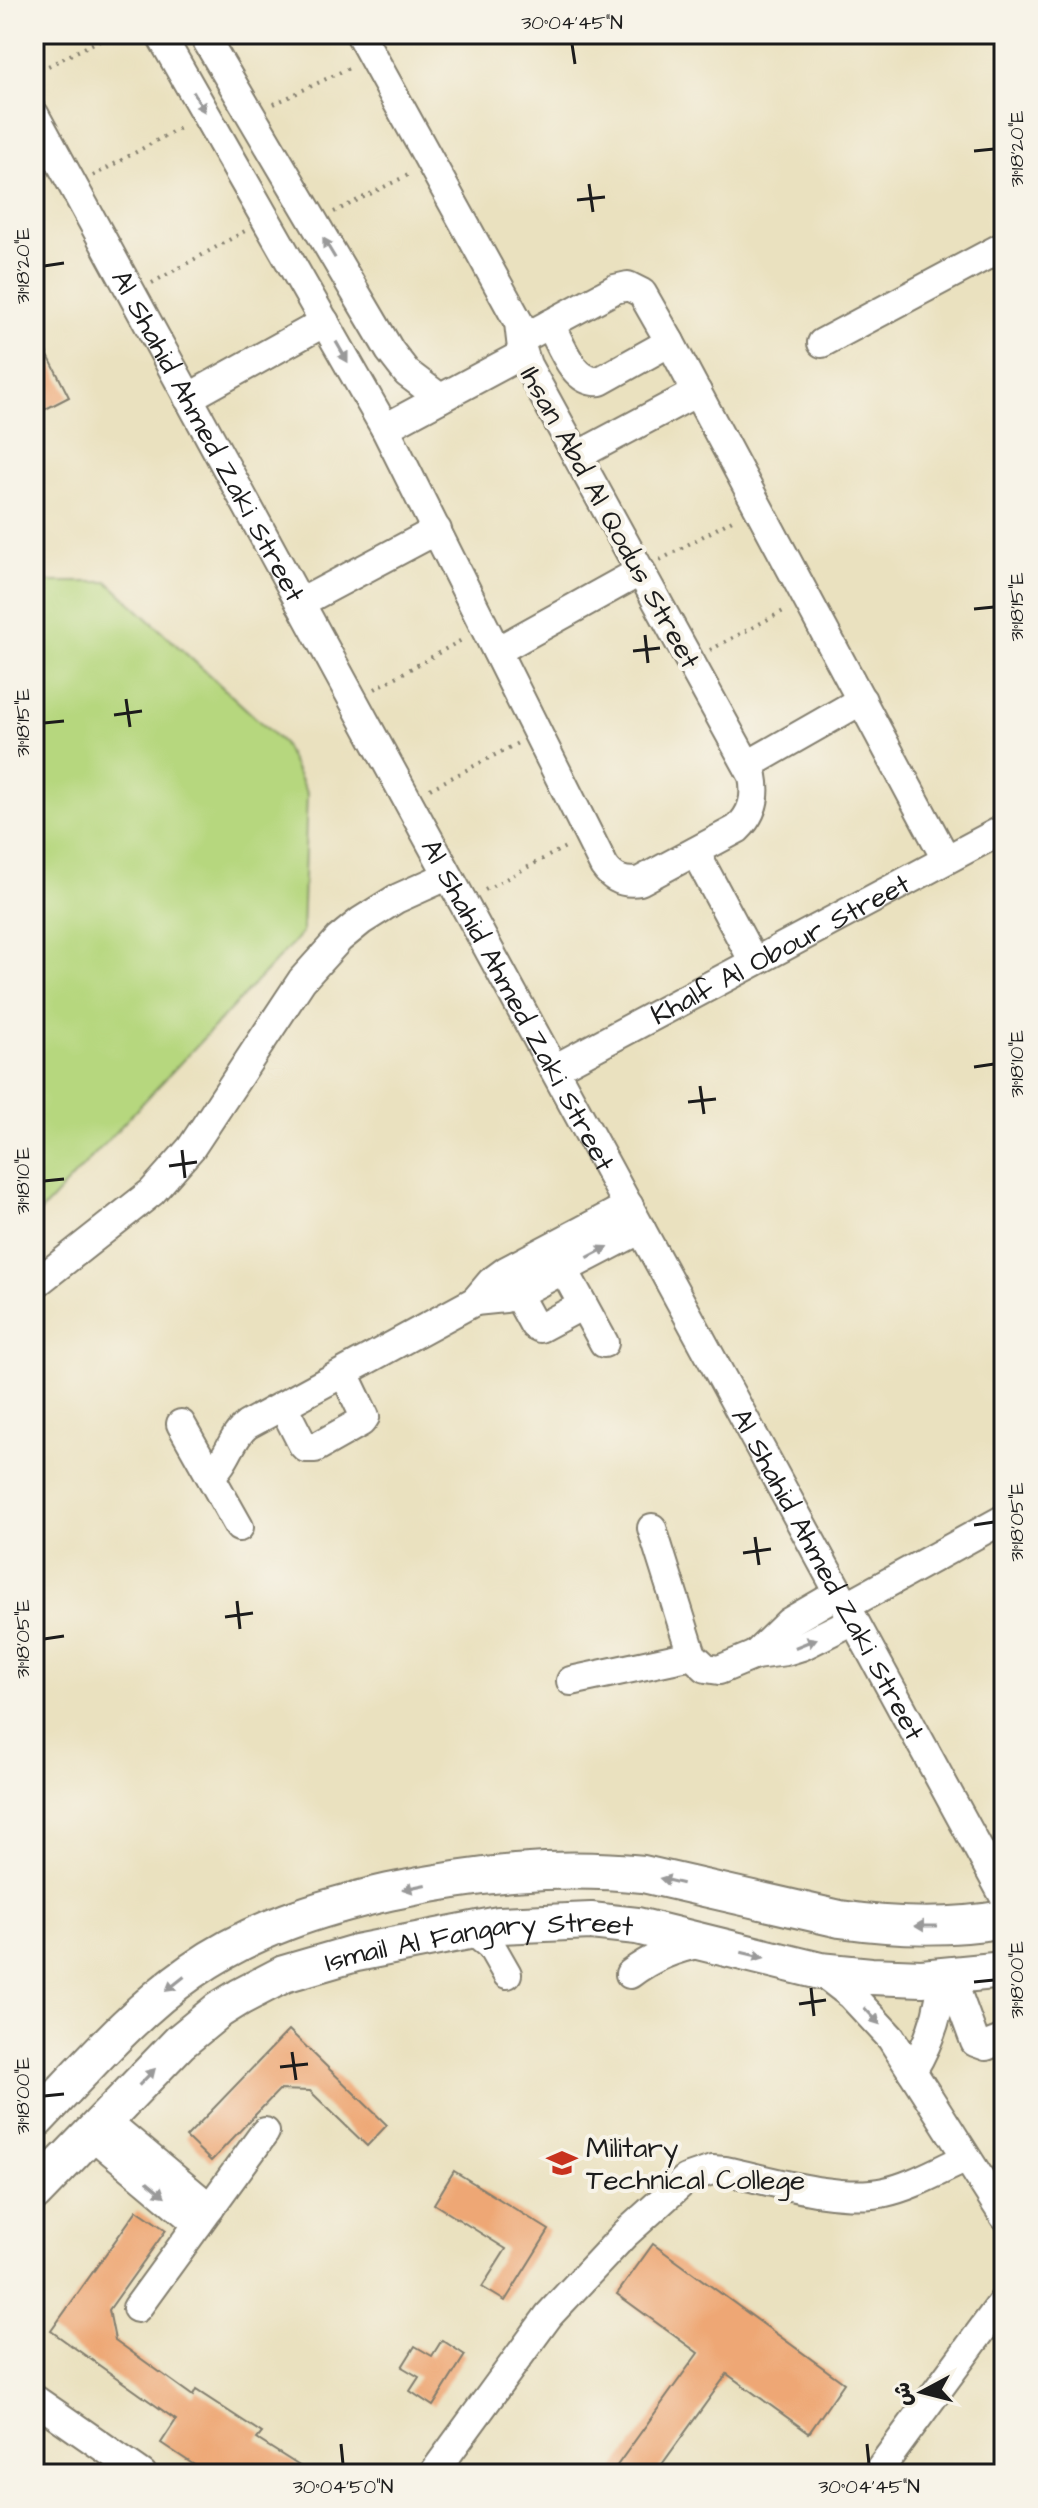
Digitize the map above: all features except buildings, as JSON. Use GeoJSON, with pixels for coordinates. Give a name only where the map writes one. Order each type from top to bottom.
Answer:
{"type":"FeatureCollection","features":[{"type":"Feature","properties":{"kind":"main road","name":"Ismail Al Fangary Street"},"geometry":{"type":"LineString","coordinates":[[34,2122],[150,2004],[217,1955],[265,1930],[317,1910],[444,1880],[519,1871],[568,1869],[619,1872],[643,1874],[869,1924],[928,1927],[1004,1919]]}},
{"type":"Feature","properties":{"kind":"main road","name":"Ismail Al Fangary Street"},"geometry":{"type":"LineString","coordinates":[[34,2193],[199,2025],[262,1985],[320,1963],[470,1929],[522,1922],[591,1921],[637,1926],[820,1971],[897,1978],[947,1977],[1004,1970]]}},
{"type":"Feature","properties":{"kind":"street","name":"Ihsan Abd Al Qodus Street"},"geometry":{"type":"LineString","coordinates":[[160,34],[385,428],[609,873],[623,881],[640,881],[737,829],[745,821],[751,811],[755,787],[748,765],[577,456],[522,346],[519,323],[366,45]]}},
{"type":"Feature","properties":{"kind":"street"},"geometry":{"type":"LineString","coordinates":[[203,34],[390,351],[407,373],[440,398]]}},
{"type":"Feature","properties":{"kind":"street","name":"Al Shahid Ahmed Zaki Street"},"geometry":{"type":"LineString","coordinates":[[34,114],[1004,1896]]}},
{"type":"Feature","properties":{"kind":"street"},"geometry":{"type":"LineString","coordinates":[[822,343],[1004,246]]}},
{"type":"Feature","properties":{"kind":"street"},"geometry":{"type":"LineString","coordinates":[[385,428],[440,398],[522,346],[550,324],[615,289],[628,286],[642,293],[946,859]]}},
{"type":"Feature","properties":{"kind":"street"},"geometry":{"type":"LineString","coordinates":[[188,398],[325,322]]}},
{"type":"Feature","properties":{"kind":"street"},"geometry":{"type":"LineString","coordinates":[[550,324],[578,373],[588,381],[600,381],[670,342]]}},
{"type":"Feature","properties":{"kind":"street"},"geometry":{"type":"LineString","coordinates":[[577,456],[697,392]]}},
{"type":"Feature","properties":{"kind":"street"},"geometry":{"type":"LineString","coordinates":[[300,603],[437,530]]}},
{"type":"Feature","properties":{"kind":"street"},"geometry":{"type":"LineString","coordinates":[[491,639],[641,571]]}},
{"type":"Feature","properties":{"kind":"street"},"geometry":{"type":"LineString","coordinates":[[748,765],[862,700]]}},
{"type":"Feature","properties":{"kind":"street","name":"Khalf Al Obour Street"},"geometry":{"type":"LineString","coordinates":[[554,1069],[1004,829]]}},
{"type":"Feature","properties":{"kind":"street"},"geometry":{"type":"LineString","coordinates":[[695,852],[754,962]]}},
{"type":"Feature","properties":{"kind":"street"},"geometry":{"type":"LineString","coordinates":[[34,1285],[152,1192],[182,1159],[302,980],[330,948],[361,921],[396,899],[447,876]]}},
{"type":"Feature","properties":{"kind":"street"},"geometry":{"type":"LineString","coordinates":[[475,1301],[517,1294],[564,1270],[635,1218]]}},
{"type":"Feature","properties":{"kind":"street"},"geometry":{"type":"LineString","coordinates":[[210,1475],[224,1461],[242,1429],[475,1301],[491,1282],[506,1271],[635,1218]]}},
{"type":"Feature","properties":{"kind":"street"},"geometry":{"type":"LineString","coordinates":[[564,1270],[604,1343]]}},
{"type":"Feature","properties":{"kind":"street"},"geometry":{"type":"LineString","coordinates":[[517,1294],[534,1325],[540,1328],[583,1305]]}},
{"type":"Feature","properties":{"kind":"street"},"geometry":{"type":"LineString","coordinates":[[283,1406],[303,1445],[315,1448],[365,1417],[344,1373]]}},
{"type":"Feature","properties":{"kind":"street"},"geometry":{"type":"LineString","coordinates":[[181,1424],[239,1527]]}},
{"type":"Feature","properties":{"kind":"street"},"geometry":{"type":"LineString","coordinates":[[652,1528],[692,1655],[699,1665],[712,1670],[755,1655],[802,1646],[846,1606],[1004,1519]]}},
{"type":"Feature","properties":{"kind":"street"},"geometry":{"type":"LineString","coordinates":[[571,1681],[692,1655]]}},
{"type":"Feature","properties":{"kind":"street"},"geometry":{"type":"LineString","coordinates":[[470,1929],[491,1946],[507,1974]]}},
{"type":"Feature","properties":{"kind":"street"},"geometry":{"type":"LineString","coordinates":[[630,1974],[658,1956],[702,1943]]}},
{"type":"Feature","properties":{"kind":"street"},"geometry":{"type":"LineString","coordinates":[[820,1971],[851,1995],[879,2023],[1004,2216]]}},
{"type":"Feature","properties":{"kind":"street"},"geometry":{"type":"LineString","coordinates":[[912,2071],[923,2054],[937,2017],[947,1977]]}},
{"type":"Feature","properties":{"kind":"street"},"geometry":{"type":"LineString","coordinates":[[947,1977],[975,2042],[986,2046],[1004,2039]]}},
{"type":"Feature","properties":{"kind":"street"},"geometry":{"type":"LineString","coordinates":[[98,2127],[204,2216]]}},
{"type":"Feature","properties":{"kind":"street"},"geometry":{"type":"LineString","coordinates":[[137,2308],[265,2132]]}},
{"type":"Feature","properties":{"kind":"street"},"geometry":{"type":"LineString","coordinates":[[433,2474],[568,2292],[625,2234],[686,2179],[712,2170],[725,2171],[836,2194],[863,2195],[901,2187],[965,2159]]}},
{"type":"Feature","properties":{"kind":"street"},"geometry":{"type":"LineString","coordinates":[[876,2474],[1004,2300]]}},
{"type":"Feature","properties":{"kind":"street"},"geometry":{"type":"LineString","coordinates":[[34,2399],[142,2474]]}},
{"type":"Feature","properties":{"kind":"path"},"geometry":{"type":"LineString","coordinates":[[34,73],[112,34]]}},
{"type":"Feature","properties":{"kind":"path"},"geometry":{"type":"LineString","coordinates":[[251,116],[366,45]]}},
{"type":"Feature","properties":{"kind":"path"},"geometry":{"type":"LineString","coordinates":[[73,187],[205,113]]}},
{"type":"Feature","properties":{"kind":"path"},"geometry":{"type":"LineString","coordinates":[[314,223],[430,163]]}},
{"type":"Feature","properties":{"kind":"path"},"geometry":{"type":"LineString","coordinates":[[132,294],[266,219]]}},
{"type":"Feature","properties":{"kind":"path"},"geometry":{"type":"LineString","coordinates":[[641,571],[757,506]]}},
{"type":"Feature","properties":{"kind":"path"},"geometry":{"type":"LineString","coordinates":[[690,660],[807,598]]}},
{"type":"Feature","properties":{"kind":"path"},"geometry":{"type":"LineString","coordinates":[[354,701],[491,639]]}},
{"type":"Feature","properties":{"kind":"path"},"geometry":{"type":"LineString","coordinates":[[408,800],[538,733]]}},
{"type":"Feature","properties":{"kind":"path"},"geometry":{"type":"LineString","coordinates":[[463,902],[588,835]]}},
{"type":"Feature","properties":{"kind":"green space"},"geometry":{"type":"Polygon","coordinates":[[[34,582],[108,582],[283,743],[307,794],[302,933],[34,1219],[34,582]]]}},
{"type":"Feature","properties":{"kind":"place","name":"Military Technical College"},"geometry":{"type":"Point","coordinates":[562,2163]}}]}
